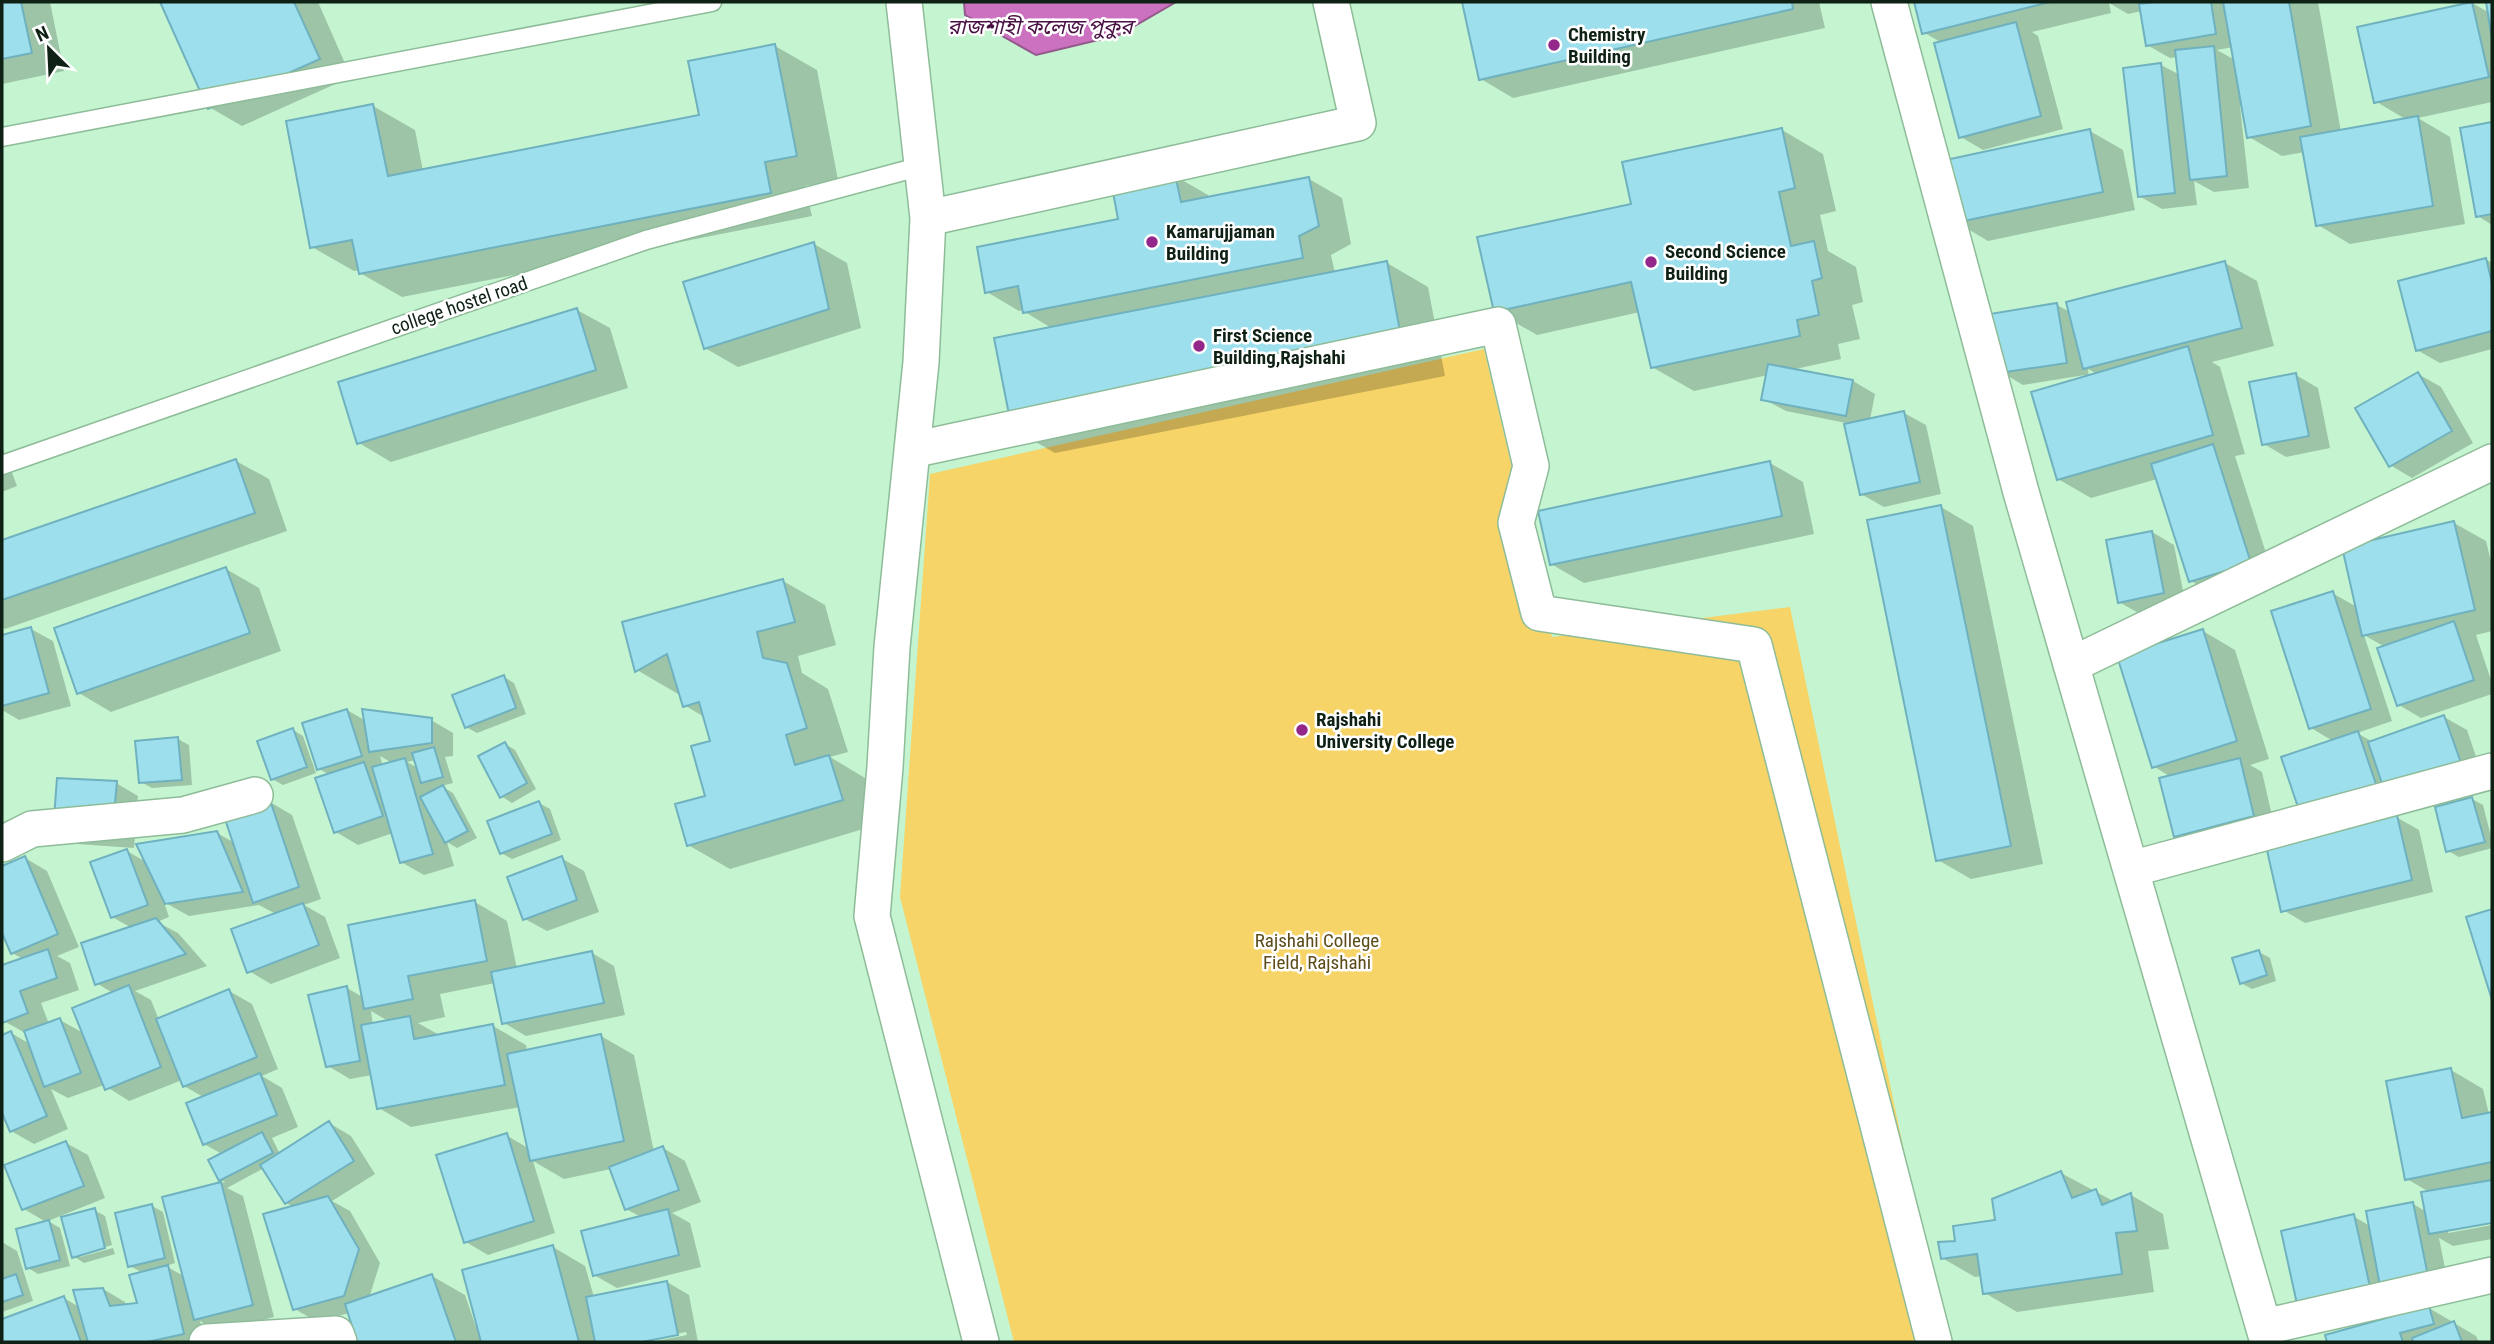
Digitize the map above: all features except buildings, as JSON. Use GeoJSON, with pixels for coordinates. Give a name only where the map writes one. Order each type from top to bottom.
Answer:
{"type":"FeatureCollection","features":[{"type":"Feature","properties":{"kind":"street"},"geometry":{"type":"LineString","coordinates":[[904,2],[928,218],[921,362],[892,647],[872,916],[981,1342]]}},
{"type":"Feature","properties":{"kind":"street"},"geometry":{"type":"LineString","coordinates":[[928,218],[1358,123],[1331,2]]}},
{"type":"Feature","properties":{"kind":"street"},"geometry":{"type":"LineString","coordinates":[[1889,2],[2017,478],[2266,1335],[2492,1275]]}},
{"type":"Feature","properties":{"kind":"street"},"geometry":{"type":"LineString","coordinates":[[912,450],[1499,325],[1531,466],[1516,523],[1539,613],[1754,645],[1934,1342]]}},
{"type":"Feature","properties":{"kind":"street"},"geometry":{"type":"LineString","coordinates":[[2071,665],[2492,462]]}},
{"type":"Feature","properties":{"kind":"street"},"geometry":{"type":"LineString","coordinates":[[2131,869],[2492,771]]}},
{"type":"Feature","properties":{"kind":"street"},"geometry":{"type":"LineString","coordinates":[[2,844],[32,829],[183,815],[255,795]]}},
{"type":"Feature","properties":{"kind":"street"},"geometry":{"type":"LineString","coordinates":[[208,1342],[336,1334],[339,1342]]}},
{"type":"Feature","properties":{"kind":"lane"},"geometry":{"type":"LineString","coordinates":[[2,137],[712,2]]}},
{"type":"Feature","properties":{"kind":"lane","name":"college hostel road"},"geometry":{"type":"LineString","coordinates":[[2,465],[646,240],[922,166]]}},
{"type":"Feature","properties":{"kind":"green space","name":"Rajshahi College Field, Rajshahi"},"geometry":{"type":"Polygon","coordinates":[[[1484,349],[1552,637],[1790,607],[1944,1342],[1014,1342],[900,897],[930,474],[1484,349]]]}},
{"type":"Feature","properties":{"kind":"water","name":"রাজশাহী কলেজ পুকুর"},"geometry":{"type":"Polygon","coordinates":[[[964,2],[1176,2],[1119,35],[1036,55],[965,15],[964,2]]]}},
{"type":"Feature","properties":{"kind":"place","name":"Chemistry Building"},"geometry":{"type":"Point","coordinates":[1554,45]}},
{"type":"Feature","properties":{"kind":"place","name":"Kamarujjaman Building"},"geometry":{"type":"Point","coordinates":[1152,242]}},
{"type":"Feature","properties":{"kind":"place","name":"Second Science Building"},"geometry":{"type":"Point","coordinates":[1651,262]}},
{"type":"Feature","properties":{"kind":"place","name":"First Science Building,Rajshahi"},"geometry":{"type":"Point","coordinates":[1199,346]}},
{"type":"Feature","properties":{"kind":"place","name":"Rajshahi University College"},"geometry":{"type":"Point","coordinates":[1302,730]}}]}
